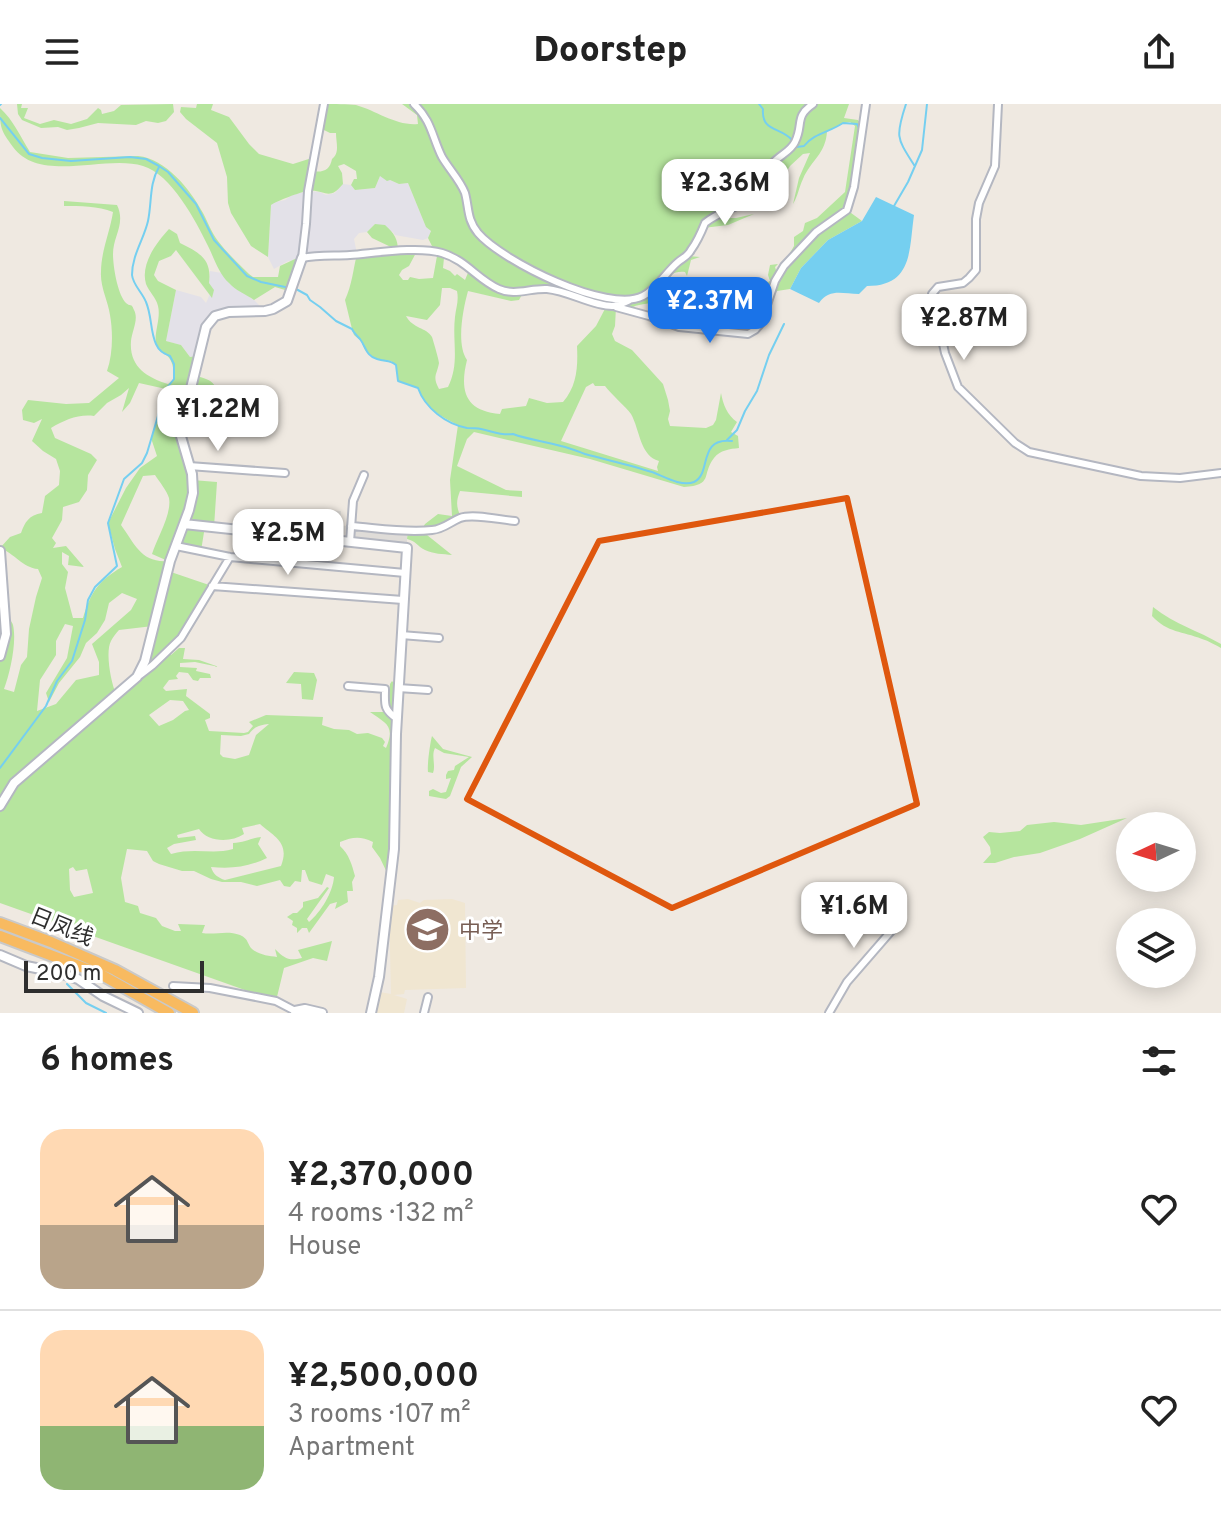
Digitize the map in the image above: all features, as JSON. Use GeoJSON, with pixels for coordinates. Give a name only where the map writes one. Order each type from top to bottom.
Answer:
{"type":"FeatureCollection","features":[{"type":"Feature","properties":{"kind":"highway","name":"日凤线"},"geometry":{"type":"LineString","coordinates":[[0,923],[103,964],[193,1013]]}},
{"type":"Feature","properties":{"kind":"highway","name":"日凤线"},"geometry":{"type":"LineString","coordinates":[[0,936],[100,974],[169,1013]]}},
{"type":"Feature","properties":{"kind":"street"},"geometry":{"type":"LineString","coordinates":[[137,677],[145,661],[170,561],[193,493],[180,433],[206,327],[215,316],[229,312],[273,309],[287,301],[291,294],[302,258],[308,191],[324,104]]}},
{"type":"Feature","properties":{"kind":"street"},"geometry":{"type":"LineString","coordinates":[[414,104],[425,115],[441,154],[464,193],[469,220],[488,243],[519,264],[573,289],[632,299]]}},
{"type":"Feature","properties":{"kind":"street"},"geometry":{"type":"LineString","coordinates":[[613,306],[644,296],[687,256],[705,223],[760,189],[771,164],[794,146],[800,117],[813,104]]}},
{"type":"Feature","properties":{"kind":"street"},"geometry":{"type":"LineString","coordinates":[[302,258],[378,252],[435,252],[462,261],[496,288],[507,292],[563,291],[679,327],[748,334],[761,323],[775,281],[784,266],[816,232],[847,210],[854,187],[866,104]]}},
{"type":"Feature","properties":{"kind":"street"},"geometry":{"type":"LineString","coordinates":[[998,104],[995,166],[979,203],[976,219],[976,270],[966,281],[938,287],[932,294],[945,353],[956,383],[1007,436],[1029,452],[1141,476],[1180,478],[1221,473]]}},
{"type":"Feature","properties":{"kind":"street"},"geometry":{"type":"LineString","coordinates":[[189,466],[285,473]]}},
{"type":"Feature","properties":{"kind":"street"},"geometry":{"type":"LineString","coordinates":[[350,542],[353,501],[364,475]]}},
{"type":"Feature","properties":{"kind":"street"},"geometry":{"type":"LineString","coordinates":[[351,526],[421,531],[450,525],[461,517],[515,521]]}},
{"type":"Feature","properties":{"kind":"street"},"geometry":{"type":"LineString","coordinates":[[184,524],[407,548],[396,718],[394,849],[379,977],[371,1013]]}},
{"type":"Feature","properties":{"kind":"street"},"geometry":{"type":"LineString","coordinates":[[176,546],[230,557],[405,573]]}},
{"type":"Feature","properties":{"kind":"street"},"geometry":{"type":"LineString","coordinates":[[0,551],[6,634],[0,656]]}},
{"type":"Feature","properties":{"kind":"street"},"geometry":{"type":"LineString","coordinates":[[0,806],[14,783],[181,638],[230,557]]}},
{"type":"Feature","properties":{"kind":"street"},"geometry":{"type":"LineString","coordinates":[[212,586],[403,600]]}},
{"type":"Feature","properties":{"kind":"street"},"geometry":{"type":"LineString","coordinates":[[401,635],[439,638]]}},
{"type":"Feature","properties":{"kind":"street"},"geometry":{"type":"LineString","coordinates":[[348,686],[385,689],[385,706],[396,718]]}},
{"type":"Feature","properties":{"kind":"street"},"geometry":{"type":"LineString","coordinates":[[398,688],[428,690]]}},
{"type":"Feature","properties":{"kind":"street"},"geometry":{"type":"LineString","coordinates":[[829,1013],[847,982],[899,922]]}},
{"type":"Feature","properties":{"kind":"street"},"geometry":{"type":"LineString","coordinates":[[0,955],[26,966],[78,979],[103,996],[138,1013]]}},
{"type":"Feature","properties":{"kind":"street"},"geometry":{"type":"LineString","coordinates":[[173,986],[210,988],[276,1001],[297,1012],[305,1009],[322,1013]]}},
{"type":"Feature","properties":{"kind":"street"},"geometry":{"type":"LineString","coordinates":[[424,1013],[428,997]]}},
{"type":"Feature","properties":{"kind":"highlighted area"},"geometry":{"type":"Polygon","coordinates":[[[847,498],[917,804],[672,908],[467,799],[599,541],[847,498]]]}},
{"type":"Feature","properties":{"kind":"shaded area"},"geometry":{"type":"Polygon","coordinates":[[[380,176],[399,184],[408,183],[426,227],[431,231],[428,238],[423,240],[395,235],[375,224],[354,239],[357,254],[288,261],[274,269],[268,257],[271,205],[308,191],[326,195],[335,193],[343,184],[351,185],[355,190],[375,188],[380,176]]]}},
{"type":"Feature","properties":{"kind":"shaded area"},"geometry":{"type":"Polygon","coordinates":[[[210,271],[222,273],[230,284],[265,311],[215,316],[198,356],[190,357],[181,345],[166,341],[176,290],[201,297],[206,303],[210,294],[213,297],[210,271]]]}},
{"type":"Feature","properties":{"kind":"shaded area"},"geometry":{"type":"Polygon","coordinates":[[[326,510],[341,511],[340,525],[346,526],[345,535],[324,533],[326,510]]]}},
{"type":"Feature","properties":{"kind":"shaded area"},"geometry":{"type":"Polygon","coordinates":[[[351,526],[407,535],[407,548],[350,542],[351,526]]]}},
{"type":"Feature","properties":{"kind":"shaded area","name":"中学"},"geometry":{"type":"Polygon","coordinates":[[[452,899],[465,903],[466,988],[405,990],[404,994],[394,995],[407,999],[404,1013],[375,1013],[380,992],[391,994],[389,906],[397,905],[398,900],[420,903],[424,900],[452,899]]]}},
{"type":"Feature","properties":{"kind":"green space"},"geometry":{"type":"Polygon","coordinates":[[[17,104],[28,108],[24,118],[40,124],[54,120],[71,124],[87,119],[98,108],[102,114],[114,111],[121,105],[173,104],[174,112],[166,121],[158,123],[98,123],[67,130],[41,128],[22,120],[17,104]]]}},
{"type":"Feature","properties":{"kind":"green space"},"geometry":{"type":"Polygon","coordinates":[[[197,104],[213,104],[211,110],[229,117],[259,154],[293,164],[315,157],[312,171],[319,172],[328,168],[337,151],[336,133],[320,128],[324,104],[356,105],[394,120],[418,124],[417,115],[402,104],[849,104],[844,118],[858,120],[862,126],[847,210],[862,221],[828,240],[801,268],[790,289],[777,291],[774,296],[769,295],[771,288],[745,289],[744,285],[749,281],[760,284],[770,281],[770,265],[778,264],[776,270],[781,271],[793,257],[790,253],[794,237],[803,231],[805,223],[817,218],[845,192],[855,126],[850,122],[827,131],[824,146],[806,172],[793,204],[799,178],[810,153],[803,154],[790,166],[779,193],[721,218],[754,214],[728,225],[703,228],[688,256],[700,257],[691,260],[687,276],[685,272],[673,274],[659,299],[633,307],[649,316],[616,307],[612,334],[615,341],[632,350],[663,384],[670,411],[670,426],[706,428],[713,425],[721,393],[726,409],[737,422],[731,432],[738,436],[739,448],[716,455],[700,484],[684,487],[590,459],[474,432],[467,439],[457,466],[506,490],[522,491],[522,497],[460,491],[457,504],[461,517],[450,525],[422,531],[452,555],[435,553],[407,539],[408,530],[421,531],[438,514],[452,516],[450,480],[458,425],[429,406],[418,388],[398,381],[396,365],[391,361],[375,359],[365,350],[354,335],[345,300],[357,254],[393,248],[372,238],[367,232],[375,224],[385,225],[391,231],[398,251],[417,251],[409,266],[399,275],[403,280],[410,277],[433,278],[437,256],[444,258],[443,268],[465,280],[470,268],[435,252],[428,238],[431,231],[426,227],[408,183],[387,181],[380,176],[375,188],[355,190],[351,185],[357,179],[356,171],[344,164],[338,166],[343,184],[334,192],[304,192],[271,205],[268,257],[251,246],[231,213],[227,177],[217,143],[180,112],[181,107],[196,108],[197,104]],[[442,288],[440,305],[427,320],[406,316],[432,337],[439,363],[435,378],[439,389],[448,387],[454,369],[454,326],[458,298],[457,291],[442,288]],[[468,291],[461,336],[467,360],[464,382],[468,398],[479,409],[500,414],[502,409],[526,406],[529,398],[547,403],[563,402],[576,376],[577,346],[596,326],[607,305],[563,291],[524,291],[519,300],[511,301],[468,291]],[[593,383],[586,387],[561,441],[658,471],[659,461],[644,448],[629,411],[605,386],[595,386],[593,383]]]}},
{"type":"Feature","properties":{"kind":"green space"},"geometry":{"type":"Polygon","coordinates":[[[0,108],[30,152],[68,158],[138,156],[158,163],[184,185],[218,241],[253,277],[278,277],[280,266],[302,258],[291,294],[275,287],[254,300],[232,286],[220,271],[182,200],[153,171],[128,163],[56,166],[25,158],[4,133],[0,108]]]}},
{"type":"Feature","properties":{"kind":"green space"},"geometry":{"type":"Polygon","coordinates":[[[64,201],[117,205],[120,224],[113,254],[116,279],[122,298],[132,306],[135,314],[131,341],[133,357],[140,369],[153,378],[168,384],[174,379],[172,362],[156,343],[158,306],[145,276],[151,254],[169,229],[177,234],[180,243],[206,262],[209,283],[214,290],[212,298],[176,250],[159,261],[154,275],[158,281],[176,290],[166,341],[181,345],[190,357],[198,356],[194,376],[207,379],[214,385],[220,407],[186,408],[180,433],[192,480],[217,482],[214,527],[205,526],[201,551],[176,546],[168,571],[212,586],[171,649],[171,655],[179,648],[185,648],[183,659],[199,660],[219,667],[195,662],[180,663],[180,667],[197,668],[196,671],[210,674],[211,678],[200,678],[198,681],[188,673],[179,672],[176,676],[178,679],[169,680],[163,688],[166,691],[187,689],[186,696],[210,714],[210,718],[205,720],[209,731],[248,732],[253,726],[249,722],[266,715],[323,717],[322,725],[382,738],[386,748],[389,729],[370,712],[388,712],[392,681],[398,688],[391,881],[372,847],[373,842],[356,838],[340,842],[355,876],[353,891],[347,891],[348,902],[335,909],[337,902],[330,904],[309,933],[307,928],[302,928],[297,933],[293,921],[287,917],[297,913],[303,902],[318,898],[329,888],[307,919],[309,922],[326,901],[334,877],[326,874],[322,885],[309,881],[305,870],[302,870],[301,882],[295,881],[290,887],[284,886],[280,880],[257,886],[222,882],[194,871],[159,864],[147,851],[127,849],[121,878],[125,902],[138,906],[140,913],[156,918],[162,926],[181,931],[178,924],[205,925],[202,933],[240,935],[258,953],[277,957],[275,949],[290,959],[302,958],[298,950],[332,941],[327,961],[313,958],[284,968],[276,1001],[0,903],[0,656],[5,614],[12,624],[14,640],[4,689],[14,692],[21,665],[27,657],[29,629],[42,578],[38,569],[0,548],[10,537],[21,533],[31,517],[42,513],[45,496],[59,485],[60,471],[56,459],[32,441],[42,419],[34,423],[23,420],[22,410],[28,400],[89,403],[119,378],[107,371],[112,329],[101,278],[102,257],[113,212],[95,207],[64,206],[64,201]],[[139,383],[122,412],[129,388],[94,416],[72,418],[51,428],[55,438],[91,454],[97,460],[88,475],[87,490],[79,502],[63,507],[62,520],[52,538],[56,543],[53,548],[66,546],[84,567],[68,565],[69,556],[62,552],[62,564],[68,572],[65,588],[73,618],[83,618],[96,588],[122,567],[108,523],[140,468],[157,456],[151,438],[166,389],[139,383]],[[155,475],[143,476],[121,525],[145,555],[168,561],[152,554],[169,504],[168,495],[155,475]],[[122,593],[109,603],[105,620],[86,643],[49,702],[46,693],[67,658],[73,626],[65,624],[56,641],[56,655],[40,680],[37,711],[56,704],[76,680],[99,675],[99,662],[92,644],[131,610],[137,599],[122,593]],[[153,626],[119,630],[111,641],[111,675],[116,694],[137,677],[153,626]],[[170,700],[149,715],[159,726],[189,710],[183,701],[170,700]],[[269,724],[241,736],[221,735],[220,754],[235,759],[249,755],[256,735],[269,724]],[[260,824],[242,828],[244,834],[220,840],[208,837],[199,829],[177,835],[178,838],[195,836],[196,840],[167,848],[171,854],[225,851],[233,849],[233,843],[261,837],[258,844],[267,858],[240,867],[211,867],[213,872],[225,880],[281,866],[284,852],[280,841],[271,833],[260,824]],[[69,869],[70,890],[74,897],[93,893],[87,869],[69,869]]]}},
{"type":"Feature","properties":{"kind":"green space"},"geometry":{"type":"Polygon","coordinates":[[[1153,607],[1221,644],[1221,648],[1164,626],[1152,616],[1153,607]]]}},
{"type":"Feature","properties":{"kind":"green space"},"geometry":{"type":"Polygon","coordinates":[[[294,672],[314,673],[317,680],[313,700],[302,699],[301,684],[286,683],[294,672]]]}},
{"type":"Feature","properties":{"kind":"green space"},"geometry":{"type":"Polygon","coordinates":[[[432,736],[443,749],[472,757],[461,767],[446,799],[429,796],[429,791],[446,792],[451,778],[446,779],[448,771],[454,770],[469,757],[444,753],[435,748],[433,773],[428,772],[432,736]]]}},
{"type":"Feature","properties":{"kind":"green space"},"geometry":{"type":"Polygon","coordinates":[[[1116,820],[1116,823],[1080,839],[1040,853],[983,863],[991,854],[983,837],[989,832],[1020,831],[1027,825],[1054,822],[1081,825],[1116,820]]]}},
{"type":"Feature","properties":{"kind":"water"},"geometry":{"type":"Polygon","coordinates":[[[876,197],[914,215],[909,253],[901,273],[893,280],[867,286],[859,294],[832,294],[819,303],[790,289],[801,268],[828,240],[862,221],[876,197]]]}},
{"type":"Feature","properties":{"kind":"waterway"},"geometry":{"type":"LineString","coordinates":[[759,104],[765,122],[792,140]]}},
{"type":"Feature","properties":{"kind":"waterway"},"geometry":{"type":"LineString","coordinates":[[906,104],[899,131],[904,149],[914,165]]}},
{"type":"Feature","properties":{"kind":"waterway"},"geometry":{"type":"LineString","coordinates":[[894,206],[922,150],[927,104]]}},
{"type":"Feature","properties":{"kind":"waterway"},"geometry":{"type":"LineString","coordinates":[[0,118],[29,154],[42,158],[71,161],[130,157],[146,159],[159,166],[196,204],[214,240],[247,276],[290,288]]}},
{"type":"Feature","properties":{"kind":"waterway"},"geometry":{"type":"LineString","coordinates":[[797,147],[843,123],[857,124],[855,158]]}},
{"type":"Feature","properties":{"kind":"waterway"},"geometry":{"type":"LineString","coordinates":[[0,768],[46,706],[57,681],[72,661],[88,600],[95,587],[117,566],[108,523],[124,479],[142,463],[147,453],[166,389],[174,379],[174,364],[156,344],[148,307],[132,275],[148,221],[152,187],[159,167]]}},
{"type":"Feature","properties":{"kind":"waterway"},"geometry":{"type":"LineString","coordinates":[[296,289],[336,321],[352,329],[371,356],[396,365],[398,381],[418,388],[431,408],[459,426],[555,444],[684,483],[699,478],[709,450],[714,445],[732,441]]}},
{"type":"Feature","properties":{"kind":"waterway"},"geometry":{"type":"LineString","coordinates":[[727,440],[737,430],[757,391],[784,324]]}},
{"type":"Feature","properties":{"kind":"waterway"},"geometry":{"type":"LineString","coordinates":[[67,984],[86,1003],[106,1013]]}},
{"type":"Feature","properties":{"kind":"place","name":"中学"},"geometry":{"type":"Point","coordinates":[428,930]}}]}
